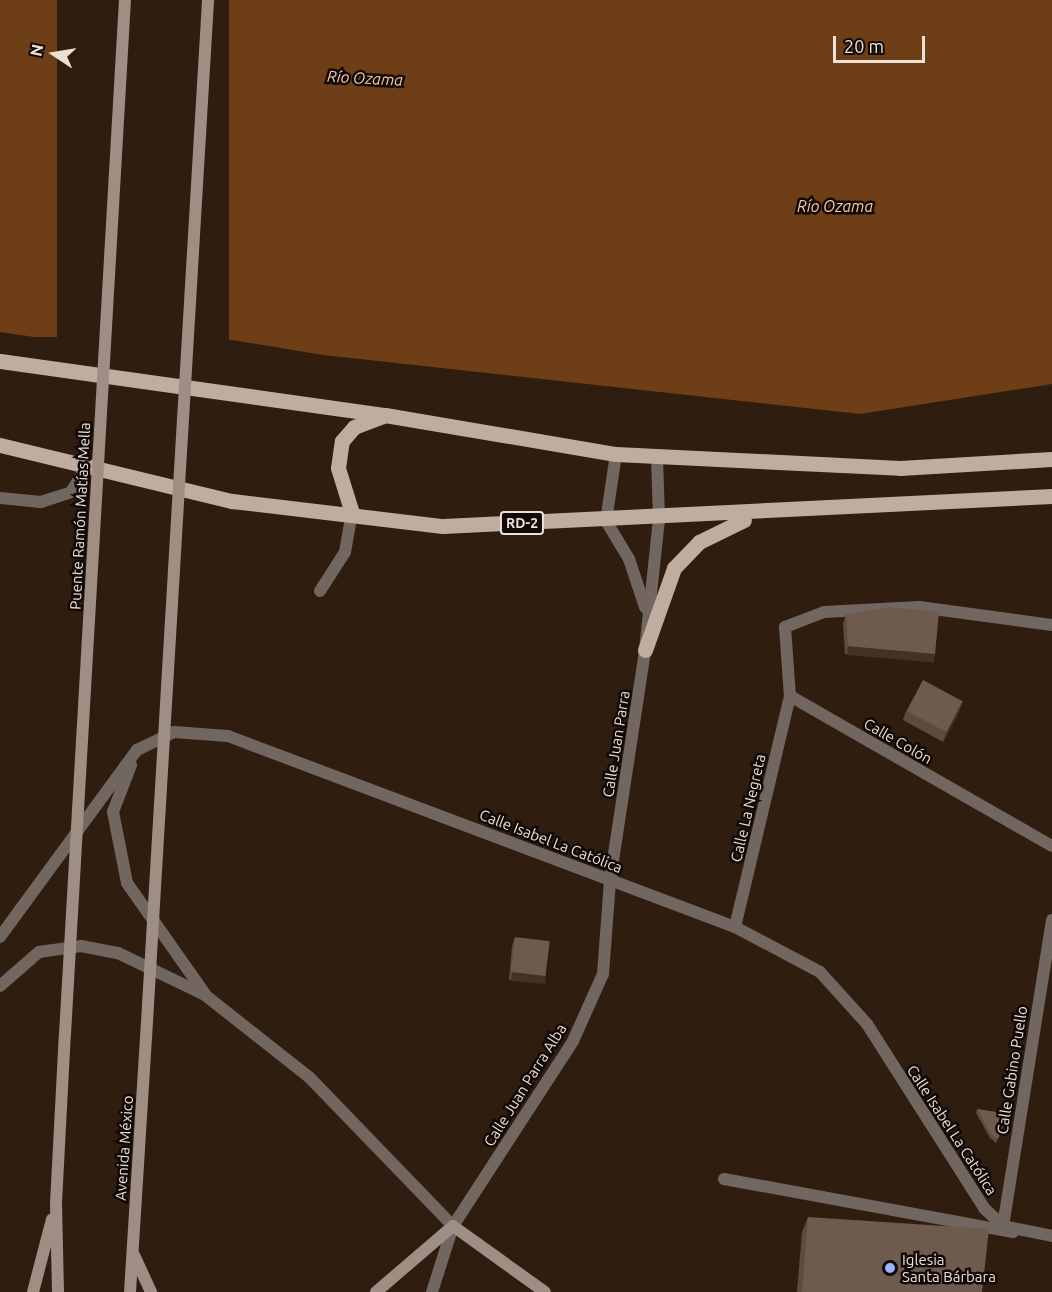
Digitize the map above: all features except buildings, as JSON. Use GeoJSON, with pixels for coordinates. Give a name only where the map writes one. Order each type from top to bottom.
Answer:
{"type":"FeatureCollection","features":[{"type":"Feature","properties":{"kind":"main road","name":"Puente Ramón Matías Mella"},"geometry":{"type":"LineString","coordinates":[[56,1203],[125,0]]}},
{"type":"Feature","properties":{"kind":"main road","name":"Avenida México"},"geometry":{"type":"LineString","coordinates":[[130,1292],[208,0]]}},
{"type":"Feature","properties":{"kind":"main road"},"geometry":{"type":"LineString","coordinates":[[0,361],[386,415],[616,454],[657,458],[900,468],[1052,459]]}},
{"type":"Feature","properties":{"kind":"main road"},"geometry":{"type":"LineString","coordinates":[[352,513],[338,468],[342,441],[354,427],[386,415]]}},
{"type":"Feature","properties":{"kind":"main road","name":"RD-2"},"geometry":{"type":"LineString","coordinates":[[0,445],[86,468],[232,501],[352,513],[443,526],[775,513],[1052,496]]}},
{"type":"Feature","properties":{"kind":"main road"},"geometry":{"type":"LineString","coordinates":[[645,650],[674,568],[699,542],[729,524],[775,513]]}},
{"type":"Feature","properties":{"kind":"main road"},"geometry":{"type":"LineString","coordinates":[[33,1292],[56,1203]]}},
{"type":"Feature","properties":{"kind":"main road"},"geometry":{"type":"LineString","coordinates":[[56,1203],[58,1292]]}},
{"type":"Feature","properties":{"kind":"main road"},"geometry":{"type":"LineString","coordinates":[[376,1292],[453,1226],[545,1292]]}},
{"type":"Feature","properties":{"kind":"main road"},"geometry":{"type":"LineString","coordinates":[[132,1252],[151,1292]]}},
{"type":"Feature","properties":{"kind":"street"},"geometry":{"type":"LineString","coordinates":[[606,521],[616,454]]}},
{"type":"Feature","properties":{"kind":"street","name":"Calle Juan Parra"},"geometry":{"type":"LineString","coordinates":[[610,880],[645,650],[647,611],[659,518],[657,458]]}},
{"type":"Feature","properties":{"kind":"street"},"geometry":{"type":"LineString","coordinates":[[0,498],[41,502],[71,492],[86,468]]}},
{"type":"Feature","properties":{"kind":"street"},"geometry":{"type":"LineString","coordinates":[[320,591],[345,552],[352,513]]}},
{"type":"Feature","properties":{"kind":"street","name":"Calle Juan Parra"},"geometry":{"type":"LineString","coordinates":[[606,521],[628,559],[647,611]]}},
{"type":"Feature","properties":{"kind":"street"},"geometry":{"type":"LineString","coordinates":[[790,696],[785,627],[824,612],[919,607],[1052,625]]}},
{"type":"Feature","properties":{"kind":"street","name":"Calle Colón"},"geometry":{"type":"LineString","coordinates":[[790,696],[1052,846]]}},
{"type":"Feature","properties":{"kind":"street","name":"Calle La Negreta"},"geometry":{"type":"LineString","coordinates":[[735,927],[790,696]]}},
{"type":"Feature","properties":{"kind":"street","name":"Calle Isabel La Católica"},"geometry":{"type":"LineString","coordinates":[[1,935],[137,750],[174,732],[228,736],[735,927],[820,972],[867,1024],[985,1209],[1003,1226],[1029,1235],[1052,1236]]}},
{"type":"Feature","properties":{"kind":"street"},"geometry":{"type":"LineString","coordinates":[[137,750],[113,812],[127,883],[205,995]]}},
{"type":"Feature","properties":{"kind":"street","name":"Calle Juan Parra Alba"},"geometry":{"type":"LineString","coordinates":[[432,1292],[453,1226],[573,1041],[603,975],[610,880]]}},
{"type":"Feature","properties":{"kind":"street","name":"Calle Gabino Puello"},"geometry":{"type":"LineString","coordinates":[[1003,1226],[1052,920]]}},
{"type":"Feature","properties":{"kind":"street"},"geometry":{"type":"LineString","coordinates":[[0,986],[39,952],[81,946],[118,953],[205,995],[310,1078],[453,1226]]}},
{"type":"Feature","properties":{"kind":"street"},"geometry":{"type":"LineString","coordinates":[[724,1179],[1029,1235]]}},
{"type":"Feature","properties":{"kind":"water","name":"Río Ozama"},"geometry":{"type":"Polygon","coordinates":[[[0,0],[1052,0],[1052,384],[860,414],[323,355],[214,337],[34,337],[0,332],[0,0]]]}},
{"type":"Feature","properties":{"kind":"pier"},"geometry":{"type":"Polygon","coordinates":[[[57,0],[229,0],[229,340],[57,340],[57,0]]]}},
{"type":"Feature","properties":{"kind":"place","name":"Iglesia Santa Bárbara"},"geometry":{"type":"Point","coordinates":[890,1268]}}]}
